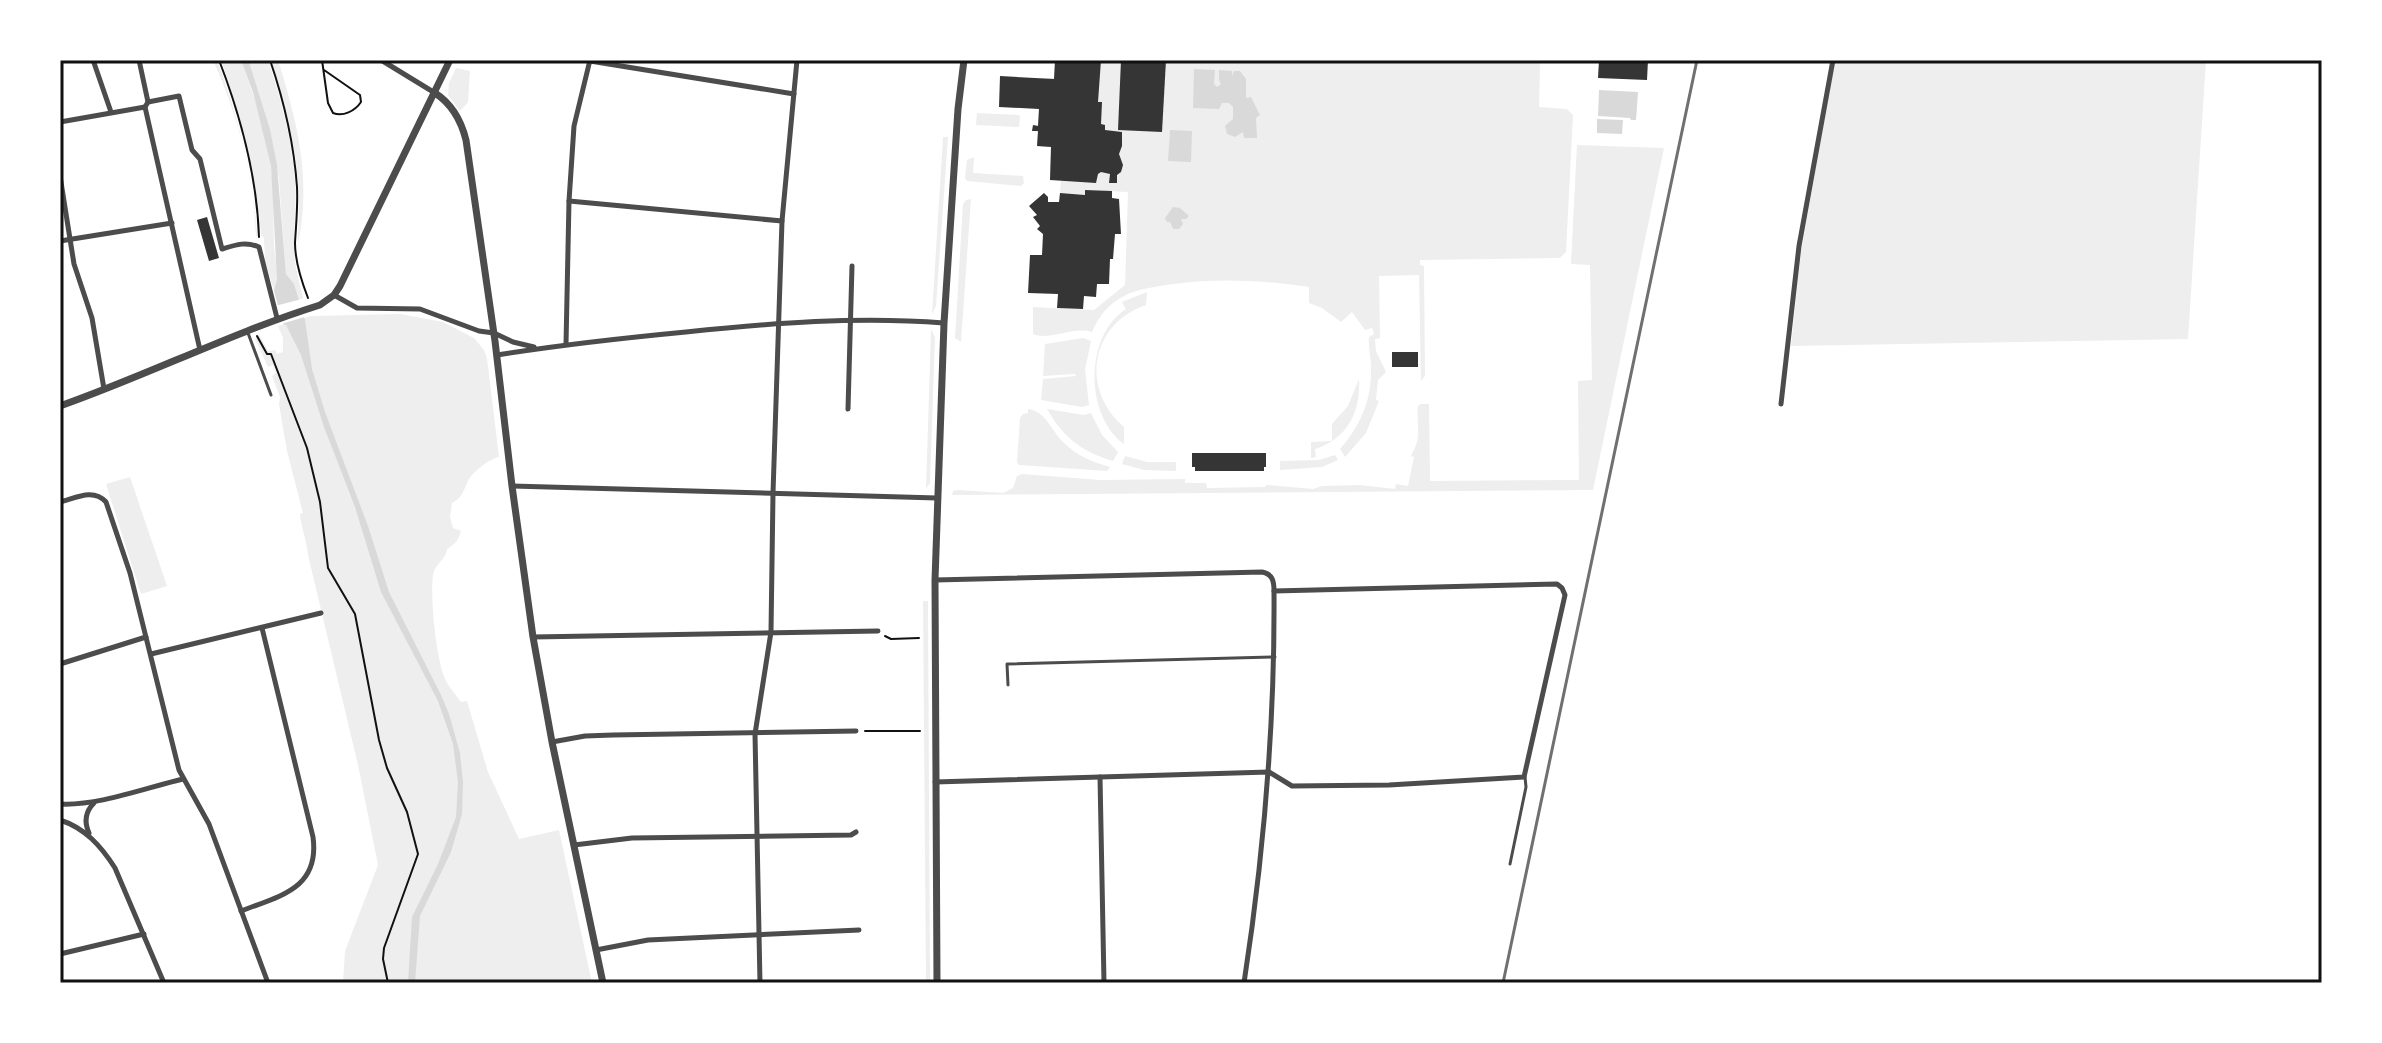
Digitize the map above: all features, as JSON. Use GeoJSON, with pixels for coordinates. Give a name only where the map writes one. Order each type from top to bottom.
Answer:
{"type":"FeatureCollection","features":[{"type":"Feature","properties":{"kind":"street"},"geometry":{"type":"LineString","coordinates":[[93,60],[111,112]]}},
{"type":"Feature","properties":{"kind":"street"},"geometry":{"type":"LineString","coordinates":[[139,60],[200,350]]}},
{"type":"Feature","properties":{"kind":"street"},"geometry":{"type":"LineString","coordinates":[[381,60],[435,93],[449,105],[463,127],[494,333],[533,637],[603,983]]}},
{"type":"Feature","properties":{"kind":"street"},"geometry":{"type":"LineString","coordinates":[[60,406],[247,330],[325,303],[334,295],[450,60]]}},
{"type":"Feature","properties":{"kind":"street"},"geometry":{"type":"LineString","coordinates":[[566,344],[574,126],[590,60],[794,94]]}},
{"type":"Feature","properties":{"kind":"street"},"geometry":{"type":"LineString","coordinates":[[760,983],[755,734],[771,632],[782,221],[797,60]]}},
{"type":"Feature","properties":{"kind":"street"},"geometry":{"type":"LineString","coordinates":[[937,983],[934,782],[937,498],[944,323],[964,60]]}},
{"type":"Feature","properties":{"kind":"street"},"geometry":{"type":"LineString","coordinates":[[1781,404],[1799,246],[1833,60]]}},
{"type":"Feature","properties":{"kind":"street"},"geometry":{"type":"LineString","coordinates":[[60,122],[179,96],[192,150],[200,159],[222,249],[242,244],[259,247],[278,318]]}},
{"type":"Feature","properties":{"kind":"street"},"geometry":{"type":"LineString","coordinates":[[60,176],[75,269],[93,324],[105,390]]}},
{"type":"Feature","properties":{"kind":"street"},"geometry":{"type":"LineString","coordinates":[[569,201],[782,221]]}},
{"type":"Feature","properties":{"kind":"street"},"geometry":{"type":"LineString","coordinates":[[60,241],[172,223]]}},
{"type":"Feature","properties":{"kind":"street"},"geometry":{"type":"LineString","coordinates":[[848,409],[852,266]]}},
{"type":"Feature","properties":{"kind":"street"},"geometry":{"type":"LineString","coordinates":[[334,295],[357,308],[420,309],[524,346],[538,348]]}},
{"type":"Feature","properties":{"kind":"street"},"geometry":{"type":"LineString","coordinates":[[497,355],[566,344],[778,323],[944,323]]}},
{"type":"Feature","properties":{"kind":"street"},"geometry":{"type":"LineString","coordinates":[[512,486],[937,498]]}},
{"type":"Feature","properties":{"kind":"street"},"geometry":{"type":"LineString","coordinates":[[60,502],[94,494],[106,502],[130,573],[183,779],[209,824],[268,983]]}},
{"type":"Feature","properties":{"kind":"street"},"geometry":{"type":"LineString","coordinates":[[935,580],[1262,572],[1273,579],[1275,657],[1269,772],[1256,904],[1244,983]]}},
{"type":"Feature","properties":{"kind":"street"},"geometry":{"type":"LineString","coordinates":[[934,782],[1269,772],[1292,786],[1389,785],[1524,777],[1565,599],[1564,591],[1557,584],[1274,591]]}},
{"type":"Feature","properties":{"kind":"street"},"geometry":{"type":"LineString","coordinates":[[151,654],[321,613]]}},
{"type":"Feature","properties":{"kind":"street"},"geometry":{"type":"LineString","coordinates":[[241,911],[295,889],[307,874],[313,855],[313,837],[262,628]]}},
{"type":"Feature","properties":{"kind":"street"},"geometry":{"type":"LineString","coordinates":[[533,637],[878,631]]}},
{"type":"Feature","properties":{"kind":"street"},"geometry":{"type":"LineString","coordinates":[[60,664],[146,637]]}},
{"type":"Feature","properties":{"kind":"street"},"geometry":{"type":"LineString","coordinates":[[552,742],[585,736],[856,731]]}},
{"type":"Feature","properties":{"kind":"street"},"geometry":{"type":"LineString","coordinates":[[1100,777],[1104,983]]}},
{"type":"Feature","properties":{"kind":"street"},"geometry":{"type":"LineString","coordinates":[[60,804],[96,801],[183,779]]}},
{"type":"Feature","properties":{"kind":"street"},"geometry":{"type":"LineString","coordinates":[[96,801],[89,807],[85,821],[92,838],[115,868],[164,983]]}},
{"type":"Feature","properties":{"kind":"street"},"geometry":{"type":"LineString","coordinates":[[60,820],[92,838]]}},
{"type":"Feature","properties":{"kind":"street"},"geometry":{"type":"LineString","coordinates":[[574,845],[632,838],[851,835],[856,832]]}},
{"type":"Feature","properties":{"kind":"street"},"geometry":{"type":"LineString","coordinates":[[596,950],[648,940],[859,930]]}},
{"type":"Feature","properties":{"kind":"street"},"geometry":{"type":"LineString","coordinates":[[60,954],[144,934]]}},
{"type":"Feature","properties":{"kind":"lane"},"geometry":{"type":"LineString","coordinates":[[247,330],[271,395]]}},
{"type":"Feature","properties":{"kind":"lane"},"geometry":{"type":"LineString","coordinates":[[1008,685],[1007,664],[1275,657]]}},
{"type":"Feature","properties":{"kind":"lane"},"geometry":{"type":"LineString","coordinates":[[1510,864],[1526,787],[1524,777]]}},
{"type":"Feature","properties":{"kind":"path"},"geometry":{"type":"LineString","coordinates":[[219,60],[247,150],[255,193],[259,247]]}},
{"type":"Feature","properties":{"kind":"path"},"geometry":{"type":"LineString","coordinates":[[270,60],[294,155],[297,193],[295,244],[309,309]]}},
{"type":"Feature","properties":{"kind":"path"},"geometry":{"type":"LineString","coordinates":[[322,60],[328,103],[333,113],[345,114],[359,106],[360,95],[324,70]]}},
{"type":"Feature","properties":{"kind":"path"},"geometry":{"type":"LineString","coordinates":[[257,336],[267,354],[271,354],[311,463],[320,502],[328,568],[355,614],[381,751],[407,812],[418,854],[384,948],[388,983]]}},
{"type":"Feature","properties":{"kind":"path"},"geometry":{"type":"LineString","coordinates":[[878,631],[891,639],[919,638]]}},
{"type":"Feature","properties":{"kind":"path"},"geometry":{"type":"LineString","coordinates":[[856,731],[920,731]]}},
{"type":"Feature","properties":{"kind":"shaded area"},"geometry":{"type":"Polygon","coordinates":[[[213,60],[217,60],[243,146],[213,60]]]}},
{"type":"Feature","properties":{"kind":"shaded area"},"geometry":{"type":"Polygon","coordinates":[[[221,60],[241,60],[266,140],[273,186],[277,273],[274,291],[265,260],[264,238],[261,235],[247,146],[221,60]]]}},
{"type":"Feature","properties":{"kind":"shaded area"},"geometry":{"type":"Polygon","coordinates":[[[241,60],[249,62],[270,129],[277,165],[286,274],[294,284],[305,320],[312,369],[325,412],[389,592],[441,695],[460,753],[462,814],[451,852],[420,916],[415,983],[408,983],[412,917],[438,864],[456,817],[458,782],[453,744],[438,701],[381,592],[355,507],[324,427],[301,355],[283,324],[274,291],[277,279],[271,166],[253,92],[241,60]]]}},
{"type":"Feature","properties":{"kind":"shaded area"},"geometry":{"type":"Polygon","coordinates":[[[248,60],[268,60],[289,135],[296,189],[294,257],[303,298],[298,300],[286,274],[279,179],[270,129],[248,60]]]}},
{"type":"Feature","properties":{"kind":"shaded area"},"geometry":{"type":"Polygon","coordinates":[[[271,60],[278,60],[300,151],[303,197],[298,244],[299,193],[295,155],[271,60]]]}},
{"type":"Feature","properties":{"kind":"shaded area"},"geometry":{"type":"Polygon","coordinates":[[[1055,60],[1538,61],[1539,107],[1567,109],[1573,115],[1566,252],[1560,258],[1420,260],[1420,265],[1424,266],[1425,376],[1421,381],[1419,275],[1379,276],[1380,338],[1375,339],[1376,351],[1386,372],[1378,380],[1376,400],[1379,401],[1366,433],[1345,457],[1340,449],[1359,422],[1367,402],[1371,380],[1369,337],[1374,334],[1372,328],[1365,330],[1352,312],[1341,322],[1309,303],[1309,287],[1224,280],[1142,289],[1113,303],[1092,332],[1047,336],[1033,334],[1033,307],[1094,310],[1125,285],[1128,192],[1086,190],[1085,195],[1060,193],[1061,180],[1050,180],[1051,147],[1037,146],[1038,132],[1032,131],[1033,125],[1038,125],[1040,78],[1054,78],[1055,60]]]}},
{"type":"Feature","properties":{"kind":"shaded area"},"geometry":{"type":"Polygon","coordinates":[[[1835,60],[2206,60],[2188,339],[1791,346],[1801,252],[1835,60]]]}},
{"type":"Feature","properties":{"kind":"shaded area"},"geometry":{"type":"Polygon","coordinates":[[[456,68],[470,71],[468,102],[460,111],[448,95],[449,83],[456,68]]]}},
{"type":"Feature","properties":{"kind":"shaded area"},"geometry":{"type":"Polygon","coordinates":[[[1194,69],[1215,70],[1214,84],[1217,87],[1221,84],[1219,70],[1232,71],[1232,76],[1234,71],[1240,71],[1246,79],[1246,98],[1251,97],[1260,115],[1256,118],[1257,138],[1244,138],[1243,132],[1235,137],[1227,134],[1225,126],[1233,119],[1233,107],[1229,103],[1222,103],[1219,109],[1193,108],[1194,69]]]}},
{"type":"Feature","properties":{"kind":"shaded area"},"geometry":{"type":"Polygon","coordinates":[[[1599,90],[1638,92],[1636,120],[1598,116],[1599,90]]]}},
{"type":"Feature","properties":{"kind":"shaded area"},"geometry":{"type":"Polygon","coordinates":[[[977,113],[1020,115],[1019,127],[976,125],[977,113]]]}},
{"type":"Feature","properties":{"kind":"shaded area"},"geometry":{"type":"Polygon","coordinates":[[[1597,119],[1623,120],[1622,134],[1597,133],[1597,119]]]}},
{"type":"Feature","properties":{"kind":"shaded area"},"geometry":{"type":"Polygon","coordinates":[[[1170,130],[1192,131],[1191,162],[1168,161],[1170,130]]]}},
{"type":"Feature","properties":{"kind":"shaded area"},"geometry":{"type":"Polygon","coordinates":[[[943,137],[948,137],[936,306],[932,314],[943,137]]]}},
{"type":"Feature","properties":{"kind":"shaded area"},"geometry":{"type":"Polygon","coordinates":[[[1577,145],[1664,148],[1593,490],[952,495],[953,491],[958,490],[1003,493],[1013,488],[1017,476],[1022,474],[1100,480],[1185,479],[1185,483],[1206,483],[1207,488],[1266,485],[1313,489],[1359,485],[1395,489],[1396,484],[1408,486],[1414,457],[1411,456],[1418,437],[1418,406],[1421,404],[1429,404],[1430,481],[1579,480],[1578,381],[1592,380],[1590,265],[1571,264],[1577,145]]]}},
{"type":"Feature","properties":{"kind":"shaded area"},"geometry":{"type":"Polygon","coordinates":[[[974,157],[973,173],[1023,176],[1024,183],[1021,186],[967,181],[967,160],[974,157]]]}},
{"type":"Feature","properties":{"kind":"shaded area"},"geometry":{"type":"Polygon","coordinates":[[[971,199],[961,342],[955,338],[963,204],[971,199]]]}},
{"type":"Feature","properties":{"kind":"shaded area"},"geometry":{"type":"Polygon","coordinates":[[[1173,207],[1180,208],[1189,216],[1181,219],[1183,224],[1179,229],[1173,229],[1165,218],[1173,207]]]}},
{"type":"Feature","properties":{"kind":"shaded area"},"geometry":{"type":"Polygon","coordinates":[[[1147,292],[1146,305],[1127,314],[1113,327],[1103,342],[1098,359],[1097,377],[1101,395],[1110,412],[1124,427],[1124,444],[1111,431],[1096,396],[1097,356],[1102,338],[1112,321],[1126,309],[1122,302],[1147,292]]]}},
{"type":"Feature","properties":{"kind":"shaded area"},"geometry":{"type":"Polygon","coordinates":[[[400,314],[443,322],[474,338],[487,358],[499,457],[474,473],[462,494],[452,503],[450,517],[453,528],[461,531],[433,575],[437,644],[442,672],[461,702],[467,701],[488,772],[519,839],[559,830],[592,983],[343,983],[345,951],[378,865],[358,765],[308,555],[300,514],[303,513],[287,451],[280,397],[272,376],[276,373],[273,365],[268,367],[255,339],[259,334],[268,351],[275,350],[277,354],[283,352],[283,338],[278,326],[311,316],[400,314]]]}},
{"type":"Feature","properties":{"kind":"shaded area"},"geometry":{"type":"Polygon","coordinates":[[[931,329],[935,337],[930,483],[926,489],[931,329]]]}},
{"type":"Feature","properties":{"kind":"shaded area"},"geometry":{"type":"Polygon","coordinates":[[[1083,338],[1091,341],[1085,370],[1089,405],[1082,407],[1041,400],[1043,379],[1076,376],[1043,376],[1045,344],[1083,338]]]}},
{"type":"Feature","properties":{"kind":"shaded area"},"geometry":{"type":"Polygon","coordinates":[[[1359,379],[1357,402],[1350,423],[1332,441],[1332,424],[1348,406],[1359,379]]]}},
{"type":"Feature","properties":{"kind":"shaded area"},"geometry":{"type":"Polygon","coordinates":[[[1028,409],[1040,414],[1074,452],[1110,467],[1107,471],[1019,465],[1020,418],[1028,413],[1028,409]]]}},
{"type":"Feature","properties":{"kind":"shaded area"},"geometry":{"type":"Polygon","coordinates":[[[1047,409],[1084,415],[1091,413],[1102,435],[1118,452],[1113,461],[1074,442],[1047,409]]]}},
{"type":"Feature","properties":{"kind":"shaded area"},"geometry":{"type":"Polygon","coordinates":[[[1332,441],[1315,449],[1316,457],[1311,458],[1311,442],[1332,441]]]}},
{"type":"Feature","properties":{"kind":"shaded area"},"geometry":{"type":"Polygon","coordinates":[[[1335,455],[1338,460],[1322,467],[1280,470],[1280,461],[1319,460],[1335,455]]]}},
{"type":"Feature","properties":{"kind":"shaded area"},"geometry":{"type":"Polygon","coordinates":[[[1125,456],[1147,462],[1176,462],[1176,471],[1144,470],[1122,464],[1125,456]]]}},
{"type":"Feature","properties":{"kind":"shaded area"},"geometry":{"type":"Polygon","coordinates":[[[130,477],[167,586],[141,594],[106,484],[130,477]]]}},
{"type":"Feature","properties":{"kind":"shaded area"},"geometry":{"type":"Polygon","coordinates":[[[923,601],[928,601],[930,983],[926,983],[923,601]]]}},
{"type":"Feature","properties":{"kind":"pier"},"geometry":{"type":"Polygon","coordinates":[[[302,299],[308,316],[281,324],[275,306],[302,299]]]}},
{"type":"Feature","properties":{"kind":"building"},"geometry":{"type":"Polygon","coordinates":[[[1055,60],[1101,60],[1098,102],[1102,102],[1101,124],[1105,125],[1105,130],[1122,132],[1119,154],[1123,165],[1117,175],[1117,183],[1109,183],[1110,174],[1101,172],[1096,183],[1050,180],[1051,147],[1037,146],[1038,131],[1032,131],[1033,125],[1038,126],[1039,109],[999,107],[1000,76],[1054,79],[1055,60]]]}},
{"type":"Feature","properties":{"kind":"building"},"geometry":{"type":"Polygon","coordinates":[[[1121,60],[1166,60],[1162,132],[1118,130],[1121,60]]]}},
{"type":"Feature","properties":{"kind":"building"},"geometry":{"type":"Polygon","coordinates":[[[1599,60],[1648,60],[1647,80],[1598,78],[1599,60]]]}},
{"type":"Feature","properties":{"kind":"building"},"geometry":{"type":"Polygon","coordinates":[[[1085,190],[1112,191],[1112,198],[1119,199],[1121,234],[1115,234],[1109,284],[1097,284],[1096,297],[1084,296],[1083,309],[1057,308],[1058,294],[1028,293],[1030,255],[1042,255],[1043,234],[1037,229],[1040,226],[1033,217],[1037,215],[1029,206],[1044,193],[1048,202],[1059,202],[1060,193],[1085,195],[1085,190]]]}},
{"type":"Feature","properties":{"kind":"building"},"geometry":{"type":"Polygon","coordinates":[[[207,217],[219,258],[209,261],[197,220],[207,217]]]}},
{"type":"Feature","properties":{"kind":"building"},"geometry":{"type":"Polygon","coordinates":[[[1392,352],[1418,352],[1418,367],[1392,367],[1392,352]]]}},
{"type":"Feature","properties":{"kind":"building"},"geometry":{"type":"Polygon","coordinates":[[[1192,453],[1266,453],[1266,467],[1264,471],[1195,471],[1192,453]]]}},
{"type":"Feature","properties":{"kind":"railway"},"geometry":{"type":"LineString","coordinates":[[1503,983],[1697,60]]}}]}
